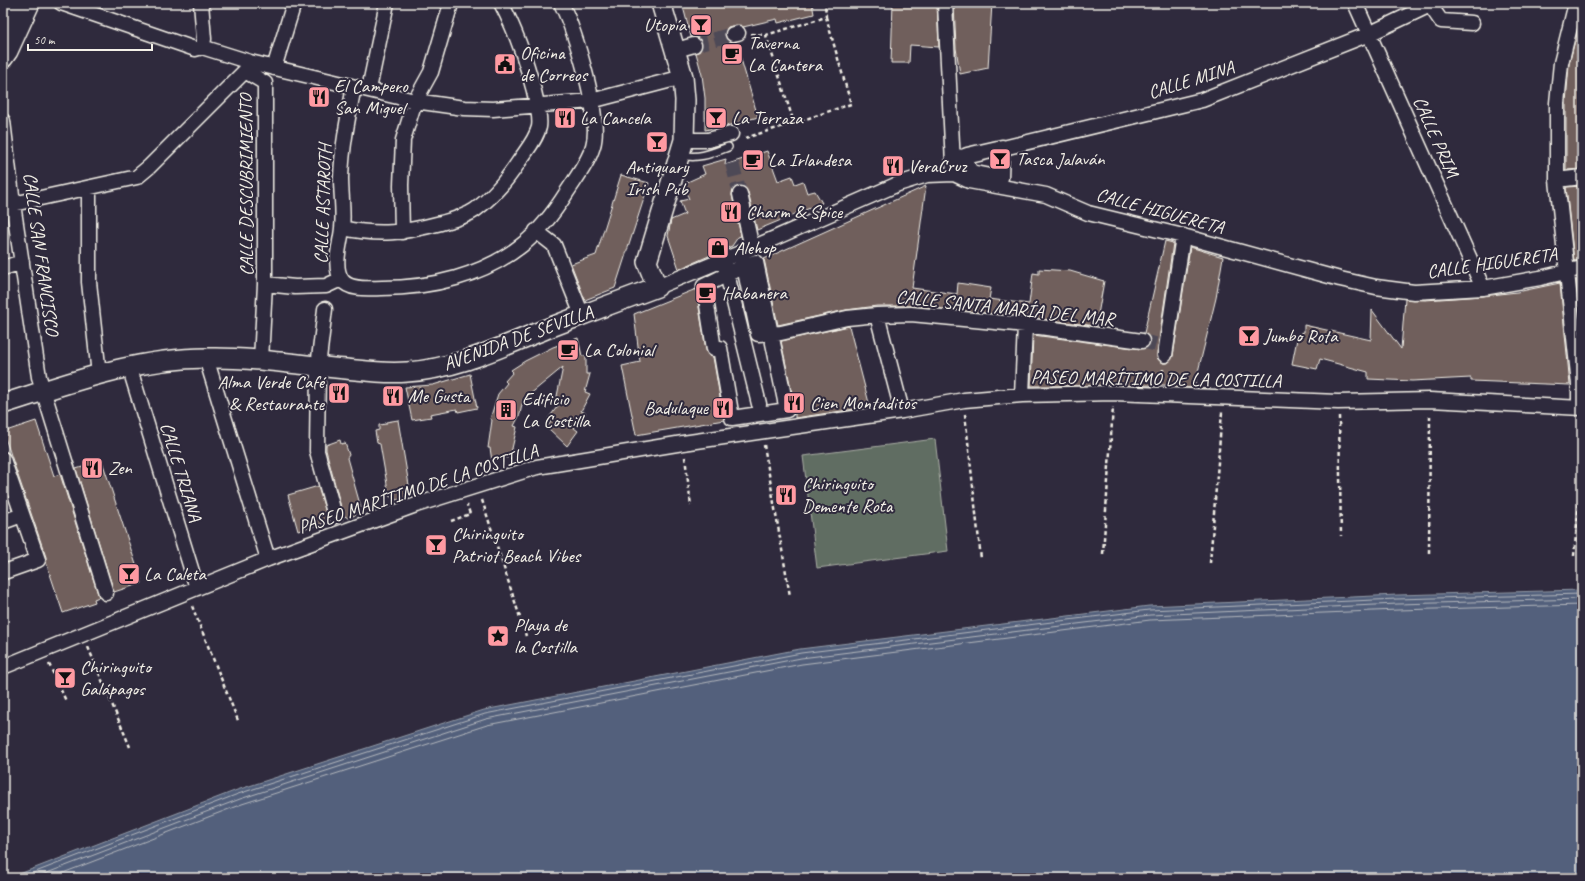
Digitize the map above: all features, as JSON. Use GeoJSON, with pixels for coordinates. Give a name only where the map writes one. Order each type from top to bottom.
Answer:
{"type":"FeatureCollection","features":[{"type":"Feature","properties":{"kind":"street"},"geometry":{"type":"LineString","coordinates":[[3,30],[15,3]]}},
{"type":"Feature","properties":{"kind":"street"},"geometry":{"type":"LineString","coordinates":[[3,58],[14,39],[30,3]]}},
{"type":"Feature","properties":{"kind":"street"},"geometry":{"type":"LineString","coordinates":[[61,3],[195,50],[202,47],[247,67],[274,68],[354,87],[369,89],[414,101],[464,108],[493,110],[591,101],[683,77]]}},
{"type":"Feature","properties":{"kind":"street"},"geometry":{"type":"LineString","coordinates":[[201,3],[204,39],[202,47]]}},
{"type":"Feature","properties":{"kind":"street"},"geometry":{"type":"LineString","coordinates":[[274,68],[294,3]]}},
{"type":"Feature","properties":{"kind":"street"},"geometry":{"type":"LineString","coordinates":[[369,89],[387,3]]}},
{"type":"Feature","properties":{"kind":"street"},"geometry":{"type":"LineString","coordinates":[[402,232],[401,185],[403,140],[414,101],[431,72],[450,3]]}},
{"type":"Feature","properties":{"kind":"street"},"geometry":{"type":"LineString","coordinates":[[342,228],[385,234],[402,232],[454,219],[474,211],[492,196],[513,170],[532,143],[539,126],[538,106],[527,63],[516,33],[501,3]]}},
{"type":"Feature","properties":{"kind":"street","name":"CALLE ASTAROTH"},"geometry":{"type":"LineString","coordinates":[[354,87],[344,143],[341,178],[342,228],[338,245],[337,266],[341,279],[348,285],[360,288],[403,288],[440,282],[476,272],[509,255],[524,244],[561,202],[580,173],[593,147],[596,128],[591,101],[579,50],[561,3]]}},
{"type":"Feature","properties":{"kind":"street"},"geometry":{"type":"LineString","coordinates":[[657,287],[647,262],[682,147],[685,100],[683,77],[661,3]]}},
{"type":"Feature","properties":{"kind":"street"},"geometry":{"type":"LineString","coordinates":[[945,3],[960,157],[954,174]]}},
{"type":"Feature","properties":{"kind":"street","name":"CALLE PRIM"},"geometry":{"type":"LineString","coordinates":[[1354,3],[1483,288]]}},
{"type":"Feature","properties":{"kind":"street"},"geometry":{"type":"LineString","coordinates":[[1576,3],[1561,64],[1557,103],[1556,180],[1579,384],[1580,408]]}},
{"type":"Feature","properties":{"kind":"street","name":"CALLE MINA"},"geometry":{"type":"LineString","coordinates":[[960,157],[1002,149],[1202,100],[1369,34],[1432,4],[1440,21],[1472,23]]}},
{"type":"Feature","properties":{"kind":"street"},"geometry":{"type":"LineString","coordinates":[[676,50],[694,45]]}},
{"type":"Feature","properties":{"kind":"street"},"geometry":{"type":"LineString","coordinates":[[14,204],[137,177],[149,167],[247,67]]}},
{"type":"Feature","properties":{"kind":"street","name":"CALLE DESCUBRIMIENTO"},"geometry":{"type":"LineString","coordinates":[[247,67],[265,83],[265,285]]}},
{"type":"Feature","properties":{"kind":"street","name":"CALLE SAN FRANCISCO"},"geometry":{"type":"LineString","coordinates":[[3,121],[39,377],[45,391],[106,593]]}},
{"type":"Feature","properties":{"kind":"street"},"geometry":{"type":"LineString","coordinates":[[682,147],[708,140],[730,141]]}},
{"type":"Feature","properties":{"kind":"street"},"geometry":{"type":"LineString","coordinates":[[960,157],[967,164],[971,172],[1001,178],[1002,149]]}},
{"type":"Feature","properties":{"kind":"street","name":"CALLE HIGUERETA"},"geometry":{"type":"LineString","coordinates":[[747,250],[898,184],[927,175],[954,174],[969,181],[1046,195],[1088,213],[1183,236],[1340,279],[1376,287],[1414,292],[1483,288],[1582,268]]}},
{"type":"Feature","properties":{"kind":"street"},"geometry":{"type":"LineString","coordinates":[[1556,180],[1582,177]]}},
{"type":"Feature","properties":{"kind":"street"},"geometry":{"type":"LineString","coordinates":[[89,188],[89,282],[99,375]]}},
{"type":"Feature","properties":{"kind":"street"},"geometry":{"type":"LineString","coordinates":[[740,194],[747,250],[744,266]]}},
{"type":"Feature","properties":{"kind":"street"},"geometry":{"type":"LineString","coordinates":[[536,231],[554,244],[582,315]]}},
{"type":"Feature","properties":{"kind":"street"},"geometry":{"type":"LineString","coordinates":[[1164,349],[1183,236]]}},
{"type":"Feature","properties":{"kind":"street","name":"AVENIDA DE SEVILLA"},"geometry":{"type":"LineString","coordinates":[[3,404],[129,366],[176,359],[206,358],[261,360],[378,372],[407,372],[443,367],[479,356],[657,287],[747,250]]}},
{"type":"Feature","properties":{"kind":"street"},"geometry":{"type":"LineString","coordinates":[[724,260],[759,404]]}},
{"type":"Feature","properties":{"kind":"street"},"geometry":{"type":"LineString","coordinates":[[3,268],[22,262]]}},
{"type":"Feature","properties":{"kind":"street"},"geometry":{"type":"LineString","coordinates":[[756,262],[787,410],[732,418],[720,348],[714,349],[704,286],[744,266],[756,262]]}},
{"type":"Feature","properties":{"kind":"street"},"geometry":{"type":"LineString","coordinates":[[261,360],[265,285],[295,287],[326,286],[341,279]]}},
{"type":"Feature","properties":{"kind":"street"},"geometry":{"type":"LineString","coordinates":[[325,309],[318,366],[317,451],[335,516]]}},
{"type":"Feature","properties":{"kind":"street","name":"CALLE SANTA MARÍA DEL MAR"},"geometry":{"type":"LineString","coordinates":[[771,334],[782,333],[847,318],[911,314],[1025,325],[1142,341]]}},
{"type":"Feature","properties":{"kind":"street"},"geometry":{"type":"LineString","coordinates":[[878,315],[902,410]]}},
{"type":"Feature","properties":{"kind":"street"},"geometry":{"type":"LineString","coordinates":[[1022,395],[1025,325]]}},
{"type":"Feature","properties":{"kind":"street"},"geometry":{"type":"LineString","coordinates":[[206,358],[268,559]]}},
{"type":"Feature","properties":{"kind":"street","name":"CALLE TRIANA"},"geometry":{"type":"LineString","coordinates":[[129,366],[192,590]]}},
{"type":"Feature","properties":{"kind":"street","name":"PASEO MARÍTIMO DE LA COSTILLA"},"geometry":{"type":"LineString","coordinates":[[3,667],[268,559],[416,505],[479,490],[537,467],[762,430],[964,400],[1022,395],[1114,393],[1338,402],[1430,400],[1580,408]]}},
{"type":"Feature","properties":{"kind":"street"},"geometry":{"type":"LineString","coordinates":[[3,459],[38,560],[4,572],[3,569]]}},
{"type":"Feature","properties":{"kind":"street"},"geometry":{"type":"LineString","coordinates":[[3,522],[22,515]]}},
{"type":"Feature","properties":{"kind":"path"},"geometry":{"type":"LineString","coordinates":[[730,141],[735,141],[794,123],[850,104],[826,17],[825,3]]}},
{"type":"Feature","properties":{"kind":"path"},"geometry":{"type":"LineString","coordinates":[[736,34],[766,35],[826,17]]}},
{"type":"Feature","properties":{"kind":"path"},"geometry":{"type":"LineString","coordinates":[[766,35],[794,123]]}},
{"type":"Feature","properties":{"kind":"path"},"geometry":{"type":"LineString","coordinates":[[1160,396],[1164,349]]}},
{"type":"Feature","properties":{"kind":"path"},"geometry":{"type":"LineString","coordinates":[[1103,554],[1114,393]]}},
{"type":"Feature","properties":{"kind":"path"},"geometry":{"type":"LineString","coordinates":[[1210,563],[1224,398]]}},
{"type":"Feature","properties":{"kind":"path"},"geometry":{"type":"LineString","coordinates":[[964,400],[981,559]]}},
{"type":"Feature","properties":{"kind":"path"},"geometry":{"type":"LineString","coordinates":[[1429,553],[1430,400]]}},
{"type":"Feature","properties":{"kind":"path"},"geometry":{"type":"LineString","coordinates":[[1338,402],[1341,536]]}},
{"type":"Feature","properties":{"kind":"path"},"geometry":{"type":"LineString","coordinates":[[762,430],[790,596]]}},
{"type":"Feature","properties":{"kind":"path"},"geometry":{"type":"LineString","coordinates":[[683,443],[691,506]]}},
{"type":"Feature","properties":{"kind":"path"},"geometry":{"type":"LineString","coordinates":[[1574,556],[1582,471]]}},
{"type":"Feature","properties":{"kind":"path"},"geometry":{"type":"LineString","coordinates":[[451,521],[470,514],[466,501],[479,490],[526,636]]}},
{"type":"Feature","properties":{"kind":"path"},"geometry":{"type":"LineString","coordinates":[[192,590],[239,723]]}},
{"type":"Feature","properties":{"kind":"path"},"geometry":{"type":"LineString","coordinates":[[86,643],[130,747]]}},
{"type":"Feature","properties":{"kind":"path"},"geometry":{"type":"LineString","coordinates":[[43,650],[66,701]]}},
{"type":"Feature","properties":{"kind":"green space"},"geometry":{"type":"Polygon","coordinates":[[[935,439],[948,551],[817,568],[803,456],[935,439]]]}},
{"type":"Feature","properties":{"kind":"water"},"geometry":{"type":"Polygon","coordinates":[[[1582,590],[1582,878],[9,878],[237,790],[484,710],[800,649],[1149,606],[1397,595],[1582,590]]]}},
{"type":"Feature","properties":{"kind":"building"},"geometry":{"type":"Polygon","coordinates":[[[682,3],[812,3],[814,14],[778,23],[777,19],[743,27],[736,25],[728,27],[725,31],[727,40],[736,42],[758,117],[705,130],[705,98],[702,75],[696,53],[700,51],[702,43],[700,39],[691,37],[682,3]]]}},
{"type":"Feature","properties":{"kind":"building"},"geometry":{"type":"Polygon","coordinates":[[[893,3],[937,3],[939,47],[910,45],[909,63],[891,63],[893,3]]]}},
{"type":"Feature","properties":{"kind":"building"},"geometry":{"type":"Polygon","coordinates":[[[954,3],[992,3],[988,68],[960,74],[956,48],[954,3]]]}},
{"type":"Feature","properties":{"kind":"building"},"geometry":{"type":"Polygon","coordinates":[[[1580,21],[1582,21],[1582,169],[1566,170],[1566,103],[1569,64],[1580,21]]]}},
{"type":"Feature","properties":{"kind":"building"},"geometry":{"type":"Polygon","coordinates":[[[767,151],[778,181],[792,176],[795,184],[803,181],[807,193],[815,191],[822,203],[757,230],[748,192],[743,186],[738,186],[734,188],[732,195],[741,236],[738,237],[732,246],[679,269],[668,236],[671,220],[685,214],[680,201],[689,199],[683,184],[705,174],[702,166],[726,159],[725,165],[767,151]]]}},
{"type":"Feature","properties":{"kind":"building"},"geometry":{"type":"Polygon","coordinates":[[[621,175],[649,183],[615,288],[585,300],[571,264],[596,255],[621,175]]]}},
{"type":"Feature","properties":{"kind":"building"},"geometry":{"type":"Polygon","coordinates":[[[926,186],[912,288],[957,294],[958,283],[991,288],[989,299],[1029,304],[1033,273],[1039,274],[1039,269],[1070,271],[1104,281],[1096,326],[1026,317],[911,306],[877,306],[846,310],[778,325],[764,259],[926,186]]]}},
{"type":"Feature","properties":{"kind":"building"},"geometry":{"type":"Polygon","coordinates":[[[1582,186],[1582,260],[1574,261],[1566,187],[1582,186]]]}},
{"type":"Feature","properties":{"kind":"building"},"geometry":{"type":"Polygon","coordinates":[[[1165,241],[1173,243],[1157,354],[1157,358],[1163,363],[1168,363],[1173,356],[1190,247],[1223,257],[1216,298],[1194,388],[1170,387],[1170,385],[1031,386],[1033,335],[1141,349],[1148,346],[1150,343],[1150,338],[1144,333],[1165,241]]]}},
{"type":"Feature","properties":{"kind":"building"},"geometry":{"type":"Polygon","coordinates":[[[1582,279],[1582,333],[1576,280],[1582,279]]]}},
{"type":"Feature","properties":{"kind":"building"},"geometry":{"type":"Polygon","coordinates":[[[1560,283],[1570,385],[1471,381],[1471,378],[1412,381],[1368,379],[1368,372],[1320,359],[1317,369],[1292,364],[1298,334],[1304,332],[1304,325],[1371,340],[1372,310],[1401,349],[1405,299],[1425,300],[1483,296],[1517,292],[1560,283]]]}},
{"type":"Feature","properties":{"kind":"building"},"geometry":{"type":"Polygon","coordinates":[[[696,289],[706,350],[708,355],[713,357],[724,420],[636,435],[622,366],[640,362],[634,314],[696,289]]]}},
{"type":"Feature","properties":{"kind":"building"},"geometry":{"type":"Polygon","coordinates":[[[849,326],[869,403],[868,407],[795,418],[795,408],[781,341],[849,326]]]}},
{"type":"Feature","properties":{"kind":"building"},"geometry":{"type":"Polygon","coordinates":[[[578,338],[582,356],[586,356],[586,374],[590,374],[585,392],[590,394],[581,411],[586,413],[574,428],[578,431],[567,446],[547,427],[551,422],[548,419],[560,403],[556,401],[563,367],[523,400],[520,414],[514,426],[517,427],[510,457],[492,461],[490,448],[488,448],[492,420],[490,419],[498,394],[507,383],[505,381],[513,372],[511,370],[553,347],[578,338]]]}},
{"type":"Feature","properties":{"kind":"building"},"geometry":{"type":"Polygon","coordinates":[[[470,374],[477,408],[458,412],[457,409],[430,414],[431,417],[412,420],[405,387],[433,385],[470,374]]]}},
{"type":"Feature","properties":{"kind":"building"},"geometry":{"type":"Polygon","coordinates":[[[398,420],[410,491],[405,499],[397,500],[389,496],[380,444],[377,443],[375,431],[379,430],[379,425],[398,420]]]}},
{"type":"Feature","properties":{"kind":"building"},"geometry":{"type":"Polygon","coordinates":[[[36,421],[54,476],[60,474],[99,597],[94,599],[95,602],[63,613],[46,562],[46,557],[3,432],[36,421]]]}},
{"type":"Feature","properties":{"kind":"building"},"geometry":{"type":"Polygon","coordinates":[[[340,440],[341,444],[345,443],[349,455],[347,458],[361,508],[355,515],[348,518],[343,515],[326,450],[326,445],[340,440]]]}},
{"type":"Feature","properties":{"kind":"building"},"geometry":{"type":"Polygon","coordinates":[[[102,461],[142,583],[114,592],[76,469],[102,461]]]}},
{"type":"Feature","properties":{"kind":"building"},"geometry":{"type":"Polygon","coordinates":[[[318,487],[329,522],[298,531],[288,495],[318,487]]]}},
{"type":"Feature","properties":{"kind":"tunnel"},"geometry":{"type":"LineString","coordinates":[[694,45],[733,34]]}},
{"type":"Feature","properties":{"kind":"tunnel"},"geometry":{"type":"LineString","coordinates":[[732,163],[740,194]]}},
{"type":"Feature","properties":{"kind":"tunnel"},"geometry":{"type":"LineString","coordinates":[[1142,341],[1162,346]]}},
{"type":"Feature","properties":{"kind":"place","name":"Utopía"},"geometry":{"type":"Point","coordinates":[701,25]}},
{"type":"Feature","properties":{"kind":"place","name":"Taverna La Cantera"},"geometry":{"type":"Point","coordinates":[732,54]}},
{"type":"Feature","properties":{"kind":"place","name":"Oficina de Correos"},"geometry":{"type":"Point","coordinates":[505,64]}},
{"type":"Feature","properties":{"kind":"place","name":"El Campero San Miguel"},"geometry":{"type":"Point","coordinates":[319,97]}},
{"type":"Feature","properties":{"kind":"place","name":"La Cancela"},"geometry":{"type":"Point","coordinates":[565,118]}},
{"type":"Feature","properties":{"kind":"place","name":"La Terraza"},"geometry":{"type":"Point","coordinates":[716,118]}},
{"type":"Feature","properties":{"kind":"place","name":"Antiquary Irish Pub"},"geometry":{"type":"Point","coordinates":[657,142]}},
{"type":"Feature","properties":{"kind":"place","name":"Tasca Jalaván"},"geometry":{"type":"Point","coordinates":[1000,159]}},
{"type":"Feature","properties":{"kind":"place","name":"La Irlandesa"},"geometry":{"type":"Point","coordinates":[753,160]}},
{"type":"Feature","properties":{"kind":"place","name":"VeraCruz"},"geometry":{"type":"Point","coordinates":[893,166]}},
{"type":"Feature","properties":{"kind":"place","name":"Charm & Spice"},"geometry":{"type":"Point","coordinates":[731,212]}},
{"type":"Feature","properties":{"kind":"place","name":"Alehop"},"geometry":{"type":"Point","coordinates":[718,248]}},
{"type":"Feature","properties":{"kind":"place","name":"Habanera"},"geometry":{"type":"Point","coordinates":[706,293]}},
{"type":"Feature","properties":{"kind":"place","name":"Jumbo Rota"},"geometry":{"type":"Point","coordinates":[1249,336]}},
{"type":"Feature","properties":{"kind":"place","name":"La Colonial"},"geometry":{"type":"Point","coordinates":[568,350]}},
{"type":"Feature","properties":{"kind":"place","name":"Alma Verde Café & Restaurante"},"geometry":{"type":"Point","coordinates":[339,393]}},
{"type":"Feature","properties":{"kind":"place","name":"Me Gusta"},"geometry":{"type":"Point","coordinates":[393,396]}},
{"type":"Feature","properties":{"kind":"place","name":"Cien Montaditos"},"geometry":{"type":"Point","coordinates":[794,403]}},
{"type":"Feature","properties":{"kind":"place","name":"Badulaque"},"geometry":{"type":"Point","coordinates":[723,408]}},
{"type":"Feature","properties":{"kind":"place","name":"Edificio La Costilla"},"geometry":{"type":"Point","coordinates":[506,410]}},
{"type":"Feature","properties":{"kind":"place","name":"Zen"},"geometry":{"type":"Point","coordinates":[92,468]}},
{"type":"Feature","properties":{"kind":"place","name":"Chiringuito Demente Rota"},"geometry":{"type":"Point","coordinates":[786,495]}},
{"type":"Feature","properties":{"kind":"place","name":"Chiringuito Patriot Beach Vibes"},"geometry":{"type":"Point","coordinates":[436,545]}},
{"type":"Feature","properties":{"kind":"place","name":"La Caleta"},"geometry":{"type":"Point","coordinates":[129,574]}},
{"type":"Feature","properties":{"kind":"place","name":"Playa de la Costilla"},"geometry":{"type":"Point","coordinates":[498,636]}},
{"type":"Feature","properties":{"kind":"place","name":"Chiringuito Galápagos"},"geometry":{"type":"Point","coordinates":[65,678]}}]}
